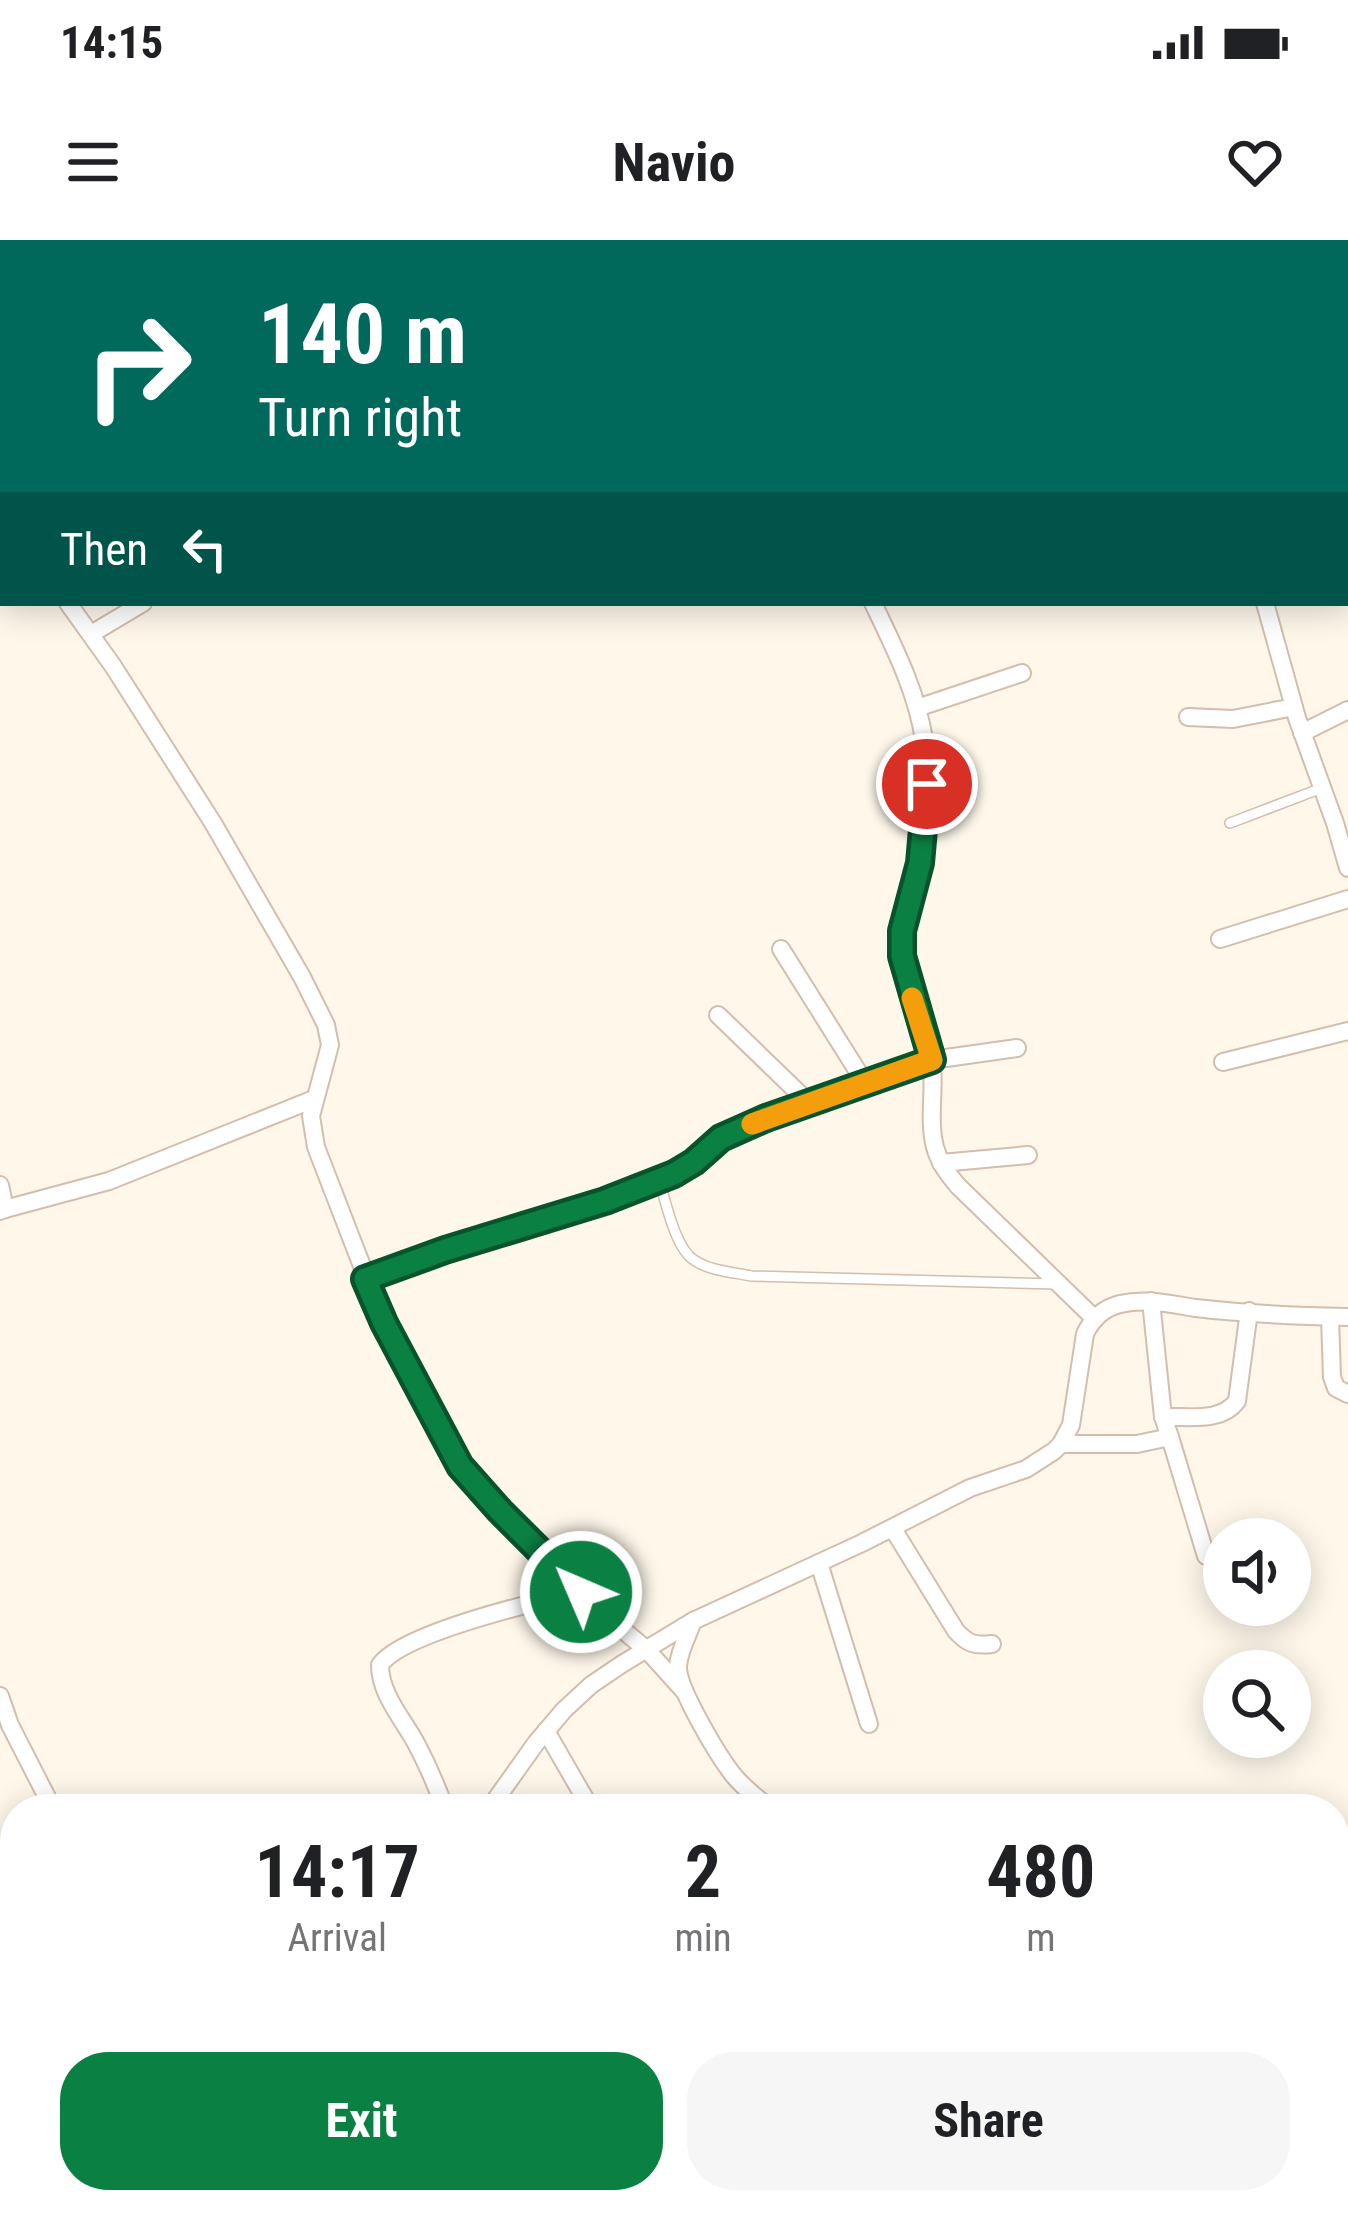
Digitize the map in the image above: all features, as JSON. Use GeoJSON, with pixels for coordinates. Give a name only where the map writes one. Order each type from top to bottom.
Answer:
{"type":"FeatureCollection","features":[{"type":"Feature","properties":{"kind":"street"},"geometry":{"type":"LineString","coordinates":[[70,606],[213,823],[326,1025],[330,1045],[311,1116],[316,1147],[384,1323],[460,1466],[684,1690]]}},
{"type":"Feature","properties":{"kind":"street"},"geometry":{"type":"LineString","coordinates":[[91,634],[138,606]]}},
{"type":"Feature","properties":{"kind":"street"},"geometry":{"type":"LineString","coordinates":[[874,606],[917,708],[924,741],[925,828],[902,931],[902,956],[932,1060],[931,1122],[940,1163],[1095,1319]]}},
{"type":"Feature","properties":{"kind":"street"},"geometry":{"type":"LineString","coordinates":[[1266,606],[1301,733],[1348,868]]}},
{"type":"Feature","properties":{"kind":"street"},"geometry":{"type":"LineString","coordinates":[[917,708],[1022,673]]}},
{"type":"Feature","properties":{"kind":"street"},"geometry":{"type":"LineString","coordinates":[[1188,717],[1233,719],[1294,707]]}},
{"type":"Feature","properties":{"kind":"street"},"geometry":{"type":"LineString","coordinates":[[1301,733],[1348,710]]}},
{"type":"Feature","properties":{"kind":"street"},"geometry":{"type":"LineString","coordinates":[[1220,939],[1348,899]]}},
{"type":"Feature","properties":{"kind":"street"},"geometry":{"type":"LineString","coordinates":[[781,949],[866,1083]]}},
{"type":"Feature","properties":{"kind":"street"},"geometry":{"type":"LineString","coordinates":[[718,1015],[809,1103]]}},
{"type":"Feature","properties":{"kind":"street"},"geometry":{"type":"LineString","coordinates":[[1222,1062],[1348,1030]]}},
{"type":"Feature","properties":{"kind":"street"},"geometry":{"type":"LineString","coordinates":[[365,1279],[658,1180],[694,1162],[721,1138],[809,1103],[932,1060],[1017,1048]]}},
{"type":"Feature","properties":{"kind":"street"},"geometry":{"type":"LineString","coordinates":[[0,1185],[3,1210],[110,1181],[314,1099]]}},
{"type":"Feature","properties":{"kind":"street"},"geometry":{"type":"LineString","coordinates":[[940,1163],[1028,1154]]}},
{"type":"Feature","properties":{"kind":"street"},"geometry":{"type":"LineString","coordinates":[[1151,1300],[1163,1417],[1203,1546]]}},
{"type":"Feature","properties":{"kind":"street"},"geometry":{"type":"LineString","coordinates":[[500,1794],[546,1731],[591,1685],[646,1650],[693,1621],[893,1529],[970,1488],[1026,1469],[1061,1444],[1075,1407],[1085,1334],[1095,1319],[1118,1304],[1151,1300],[1339,1317],[1332,1377],[1336,1388],[1348,1394]]}},
{"type":"Feature","properties":{"kind":"street"},"geometry":{"type":"LineString","coordinates":[[1163,1417],[1214,1416],[1232,1409],[1249,1311]]}},
{"type":"Feature","properties":{"kind":"street"},"geometry":{"type":"LineString","coordinates":[[1061,1444],[1137,1444],[1170,1437]]}},
{"type":"Feature","properties":{"kind":"street"},"geometry":{"type":"LineString","coordinates":[[893,1529],[956,1631],[976,1646],[992,1644]]}},
{"type":"Feature","properties":{"kind":"street"},"geometry":{"type":"LineString","coordinates":[[819,1562],[869,1724]]}},
{"type":"Feature","properties":{"kind":"street"},"geometry":{"type":"LineString","coordinates":[[439,1794],[387,1694],[380,1665],[394,1650],[448,1629],[581,1592]]}},
{"type":"Feature","properties":{"kind":"street"},"geometry":{"type":"LineString","coordinates":[[693,1621],[678,1664],[684,1690],[716,1750],[753,1794]]}},
{"type":"Feature","properties":{"kind":"street"},"geometry":{"type":"LineString","coordinates":[[0,1696],[45,1794]]}},
{"type":"Feature","properties":{"kind":"street"},"geometry":{"type":"LineString","coordinates":[[546,1731],[582,1794]]}},
{"type":"Feature","properties":{"kind":"lane"},"geometry":{"type":"LineString","coordinates":[[1230,823],[1322,788]]}},
{"type":"Feature","properties":{"kind":"lane"},"geometry":{"type":"LineString","coordinates":[[658,1180],[682,1248],[692,1260],[714,1269],[751,1276],[1058,1284]]}},
{"type":"Feature","properties":{"kind":"slow traffic"},"geometry":{"type":"LineString","coordinates":[[752,1124],[932,1060],[912,998]]}},
{"type":"Feature","properties":{"kind":"route"},"geometry":{"type":"LineString","coordinates":[[581,1592],[460,1466],[365,1279],[605,1201],[674,1174],[721,1138],[766,1118],[932,1060],[902,956],[902,931],[920,863],[927,784]]}}]}
